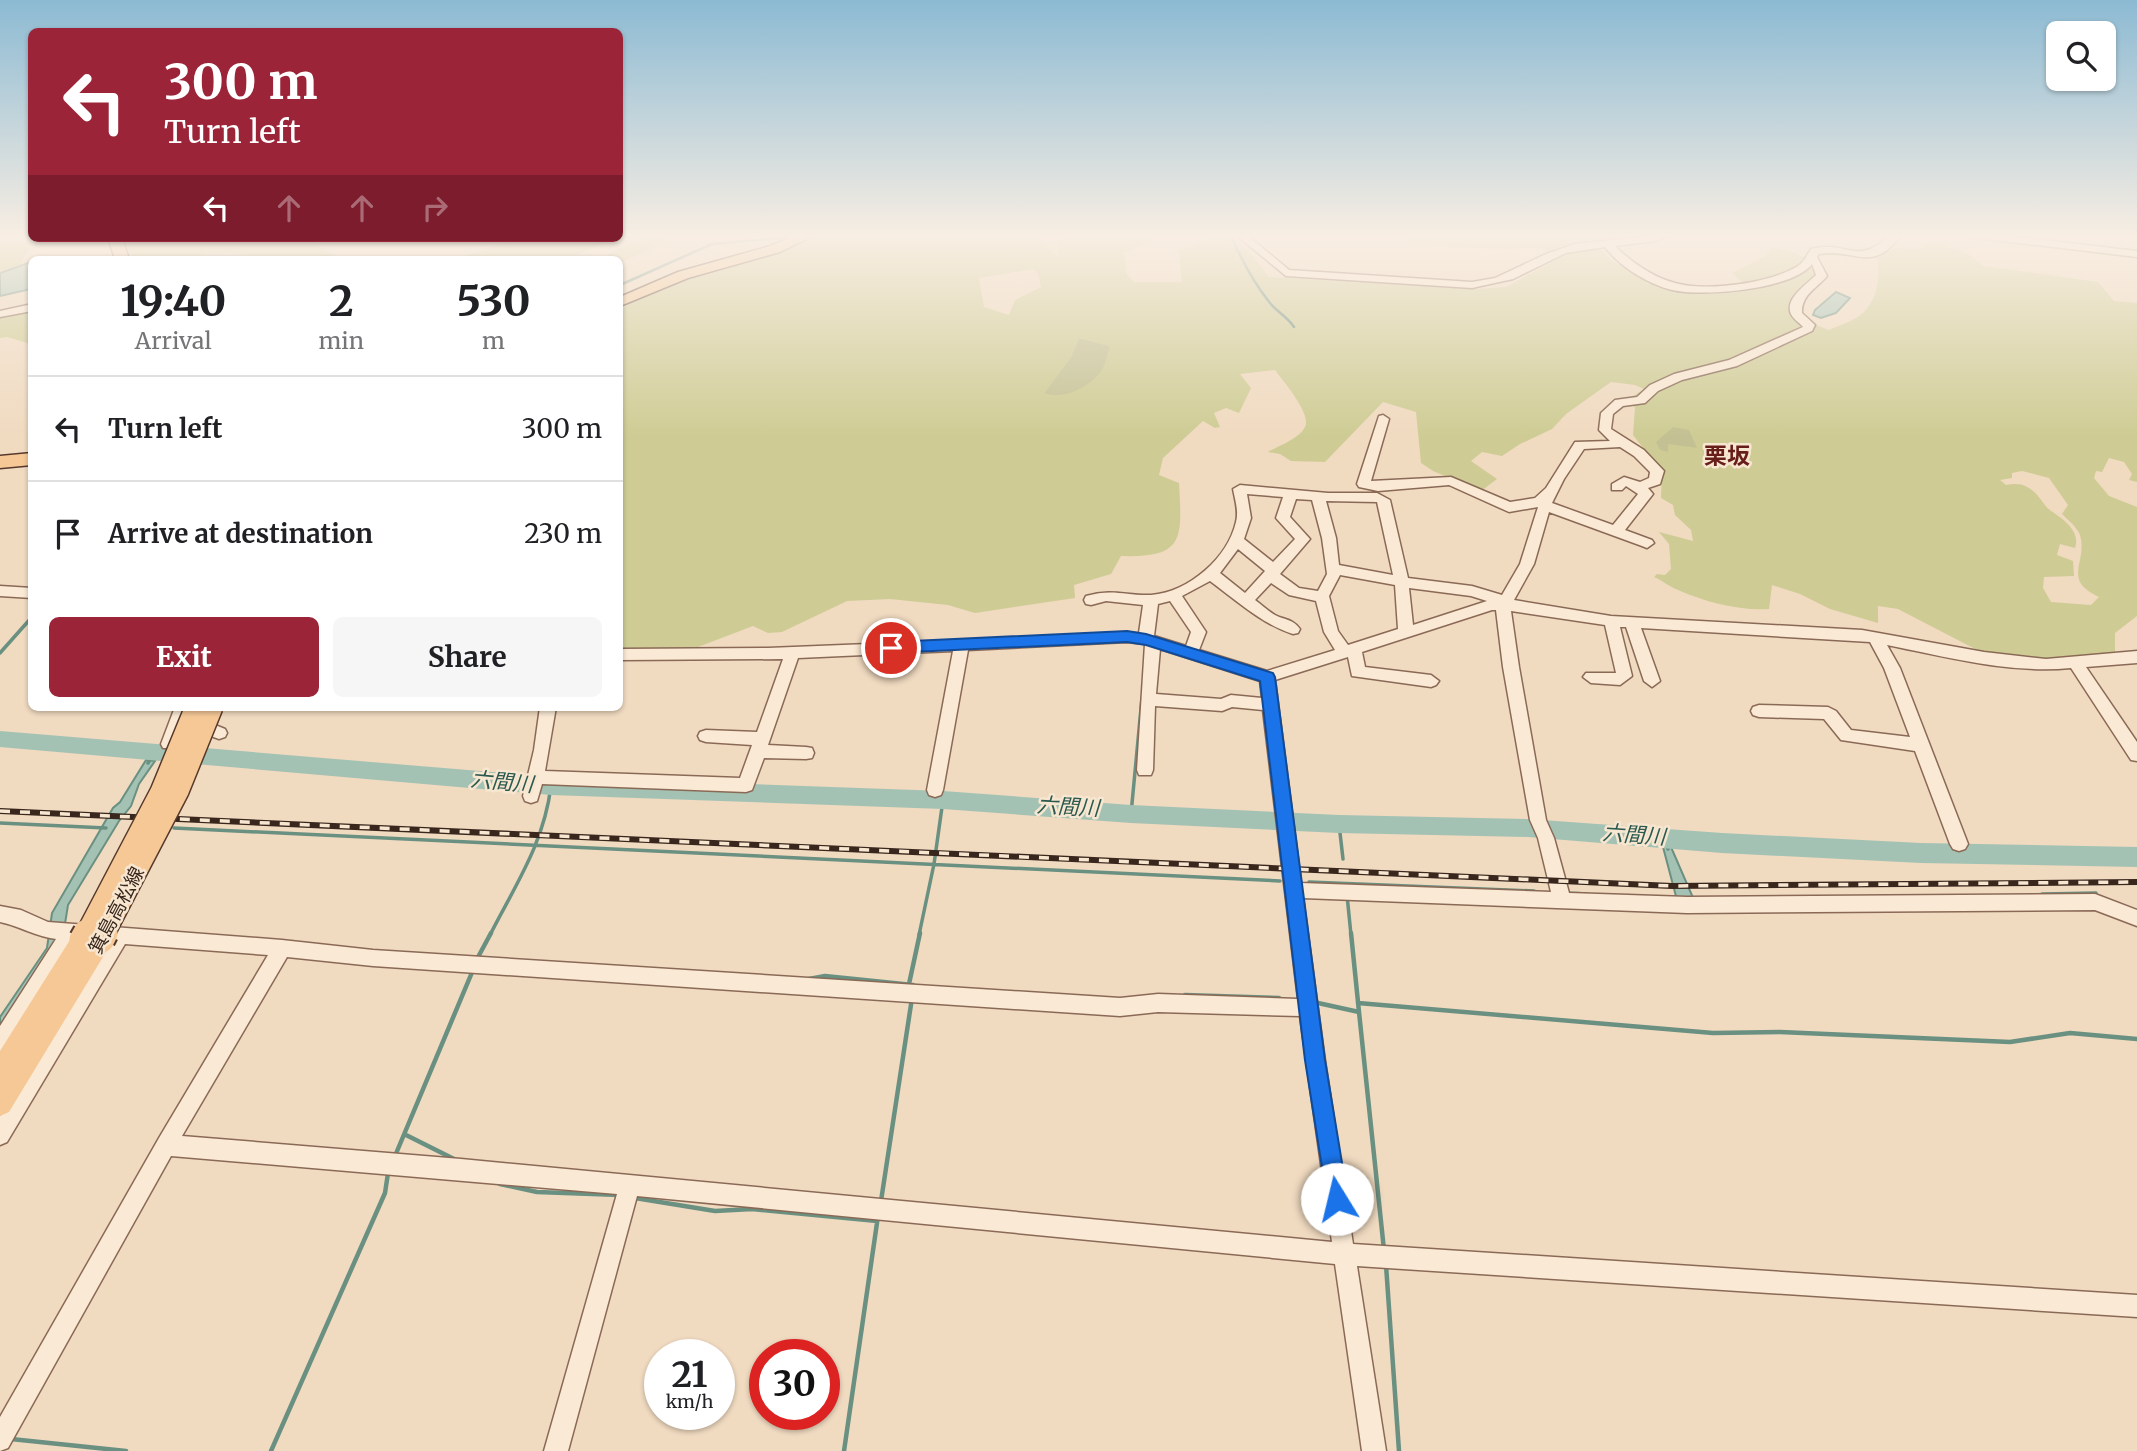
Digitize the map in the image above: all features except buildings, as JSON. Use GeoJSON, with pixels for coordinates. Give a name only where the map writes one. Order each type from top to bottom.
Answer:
{"type":"FeatureCollection","features":[{"type":"Feature","properties":{"kind":"main road"},"geometry":{"type":"LineString","coordinates":[[0,462],[28,459]]}},
{"type":"Feature","properties":{"kind":"main road","name":"箕島高松線"},"geometry":{"type":"LineString","coordinates":[[0,1075],[161,792],[186,711]]}},
{"type":"Feature","properties":{"kind":"main road","name":"箕島高松線"},"geometry":{"type":"LineString","coordinates":[[0,1103],[81,935],[178,791],[210,711]]}},
{"type":"Feature","properties":{"kind":"street"},"geometry":{"type":"LineString","coordinates":[[1639,487],[1655,481],[1657,471],[1639,453],[1605,430],[1607,413],[1619,403],[1641,400],[1654,388],[1678,377],[1733,363],[1808,329],[1809,325],[1798,316],[1796,307],[1799,302]]}},
{"type":"Feature","properties":{"kind":"street"},"geometry":{"type":"LineString","coordinates":[[0,314],[28,308]]}},
{"type":"Feature","properties":{"kind":"street"},"geometry":{"type":"LineString","coordinates":[[1383,419],[1364,484],[1381,494],[1401,582],[1406,632]]}},
{"type":"Feature","properties":{"kind":"street"},"geometry":{"type":"LineString","coordinates":[[1091,600],[1106,596],[1151,600],[1174,596],[1193,588],[1211,574],[1235,539],[1244,520],[1240,489],[1318,496],[1377,497],[1451,481],[1509,507],[1539,502],[1550,491],[1580,445],[1612,447],[1617,440]]}},
{"type":"Feature","properties":{"kind":"street"},"geometry":{"type":"LineString","coordinates":[[1616,531],[1646,494],[1639,487],[1624,481],[1617,487]]}},
{"type":"Feature","properties":{"kind":"street"},"geometry":{"type":"LineString","coordinates":[[623,654],[793,651],[1127,637],[1149,640],[1267,677],[1504,603],[1517,589],[1526,570],[1550,491]]}},
{"type":"Feature","properties":{"kind":"street"},"geometry":{"type":"LineString","coordinates":[[1247,600],[1303,538],[1283,518],[1292,493]]}},
{"type":"Feature","properties":{"kind":"street"},"geometry":{"type":"LineString","coordinates":[[1318,496],[1329,538],[1334,574],[1322,596],[1331,632],[1358,662],[1357,672],[1431,681]]}},
{"type":"Feature","properties":{"kind":"street"},"geometry":{"type":"LineString","coordinates":[[1546,506],[1647,543]]}},
{"type":"Feature","properties":{"kind":"street"},"geometry":{"type":"LineString","coordinates":[[1235,539],[1273,573],[1280,584],[1296,592],[1322,596]]}},
{"type":"Feature","properties":{"kind":"street"},"geometry":{"type":"LineString","coordinates":[[1332,569],[1401,582],[1472,591],[1504,603],[1611,621],[1875,637],[1984,658],[2046,665],[2137,657]]}},
{"type":"Feature","properties":{"kind":"street"},"geometry":{"type":"LineString","coordinates":[[1211,574],[1273,621],[1285,623],[1293,629]]}},
{"type":"Feature","properties":{"kind":"street"},"geometry":{"type":"LineString","coordinates":[[0,591],[28,593]]}},
{"type":"Feature","properties":{"kind":"street"},"geometry":{"type":"LineString","coordinates":[[1174,596],[1199,632],[1190,653]]}},
{"type":"Feature","properties":{"kind":"street"},"geometry":{"type":"LineString","coordinates":[[1145,770],[1151,600]]}},
{"type":"Feature","properties":{"kind":"street"},"geometry":{"type":"LineString","coordinates":[[1504,603],[1511,667],[1538,820],[1546,838],[1561,895]]}},
{"type":"Feature","properties":{"kind":"street"},"geometry":{"type":"LineString","coordinates":[[1591,677],[1620,679],[1624,676],[1611,621]]}},
{"type":"Feature","properties":{"kind":"street"},"geometry":{"type":"LineString","coordinates":[[1632,622],[1652,681]]}},
{"type":"Feature","properties":{"kind":"street"},"geometry":{"type":"LineString","coordinates":[[1875,637],[1892,668],[1959,844]]}},
{"type":"Feature","properties":{"kind":"street"},"geometry":{"type":"LineString","coordinates":[[935,790],[962,644]]}},
{"type":"Feature","properties":{"kind":"street"},"geometry":{"type":"LineString","coordinates":[[537,777],[746,785],[793,651]]}},
{"type":"Feature","properties":{"kind":"street"},"geometry":{"type":"LineString","coordinates":[[2076,664],[2137,755]]}},
{"type":"Feature","properties":{"kind":"street"},"geometry":{"type":"LineString","coordinates":[[1267,677],[1315,1060],[1374,1451]]}},
{"type":"Feature","properties":{"kind":"street"},"geometry":{"type":"LineString","coordinates":[[1148,699],[1222,705],[1231,701],[1270,705]]}},
{"type":"Feature","properties":{"kind":"street"},"geometry":{"type":"LineString","coordinates":[[169,744],[186,711]]}},
{"type":"Feature","properties":{"kind":"street"},"geometry":{"type":"LineString","coordinates":[[187,711],[219,733]]}},
{"type":"Feature","properties":{"kind":"street"},"geometry":{"type":"LineString","coordinates":[[531,796],[537,777],[547,711]]}},
{"type":"Feature","properties":{"kind":"street"},"geometry":{"type":"LineString","coordinates":[[1759,711],[1828,713],[1840,732],[1847,736],[1921,745]]}},
{"type":"Feature","properties":{"kind":"street"},"geometry":{"type":"LineString","coordinates":[[706,736],[806,753]]}},
{"type":"Feature","properties":{"kind":"street"},"geometry":{"type":"LineString","coordinates":[[1295,890],[1561,895],[1748,906],[2095,902],[2137,918]]}},
{"type":"Feature","properties":{"kind":"street"},"geometry":{"type":"LineString","coordinates":[[0,914],[81,935],[738,984],[911,992],[1120,1007],[1158,1003],[1310,1008]]}},
{"type":"Feature","properties":{"kind":"street"},"geometry":{"type":"LineString","coordinates":[[0,1044],[81,935]]}},
{"type":"Feature","properties":{"kind":"street"},"geometry":{"type":"LineString","coordinates":[[0,1135],[81,935]]}},
{"type":"Feature","properties":{"kind":"street"},"geometry":{"type":"LineString","coordinates":[[0,1440],[166,1145],[282,948]]}},
{"type":"Feature","properties":{"kind":"street"},"geometry":{"type":"LineString","coordinates":[[166,1145],[392,1161],[628,1193],[880,1209],[1346,1254],[2137,1306]]}},
{"type":"Feature","properties":{"kind":"street"},"geometry":{"type":"LineString","coordinates":[[556,1451],[628,1193]]}},
{"type":"Feature","properties":{"kind":"shaded area"},"geometry":{"type":"Polygon","coordinates":[[[632,302],[983,302],[984,307],[1009,315],[1014,302],[1795,302],[1792,308],[1795,317],[1829,330],[1857,317],[1872,302],[2137,303],[2137,482],[2129,480],[2132,474],[2124,462],[2109,458],[2102,472],[2096,471],[2094,478],[2109,496],[2137,507],[2137,616],[2115,633],[2115,656],[2053,659],[1981,652],[1898,609],[1878,606],[1878,623],[1830,609],[1800,594],[1772,585],[1769,609],[1746,609],[1711,602],[1675,589],[1654,577],[1657,574],[1665,575],[1671,569],[1669,544],[1659,532],[1693,541],[1691,530],[1675,515],[1673,505],[1661,498],[1662,472],[1633,435],[1635,408],[1629,399],[1644,389],[1611,382],[1566,414],[1552,429],[1502,456],[1482,452],[1471,461],[1497,479],[1481,491],[1433,471],[1421,463],[1416,412],[1383,402],[1325,462],[1291,461],[1280,454],[1268,452],[1298,435],[1305,427],[1306,421],[1296,398],[1275,370],[1240,374],[1251,388],[1239,413],[1226,408],[1214,413],[1220,427],[1215,428],[1203,421],[1163,458],[1159,475],[1179,483],[1179,531],[1168,549],[1142,556],[1121,556],[1111,574],[1074,585],[1075,598],[975,613],[948,605],[890,599],[847,601],[782,632],[768,633],[753,626],[698,647],[623,650],[623,309],[632,302]],[[1079,338],[1071,357],[1044,393],[1102,369],[1110,346],[1079,338]],[[2022,471],[2012,473],[2012,478],[2000,480],[2006,485],[2019,484],[2031,489],[2070,526],[2075,536],[2075,548],[2060,544],[2057,555],[2073,561],[2074,576],[2044,577],[2043,588],[2051,602],[2091,605],[2099,597],[2081,584],[2078,577],[2082,545],[2079,532],[2062,514],[2068,505],[2049,478],[2022,471]]]}},
{"type":"Feature","properties":{"kind":"shaded area"},"geometry":{"type":"Polygon","coordinates":[[[1825,302],[1847,302],[1836,313],[1821,318],[1813,315],[1825,302]]]}},
{"type":"Feature","properties":{"kind":"shaded area"},"geometry":{"type":"Polygon","coordinates":[[[28,311],[28,343],[7,337],[0,338],[0,317],[28,311]]]}},
{"type":"Feature","properties":{"kind":"shaded area"},"geometry":{"type":"Polygon","coordinates":[[[1079,338],[1110,346],[1103,368],[1092,381],[1077,390],[1060,395],[1044,393],[1071,357],[1079,338]]]}},
{"type":"Feature","properties":{"kind":"shaded area"},"geometry":{"type":"Polygon","coordinates":[[[1673,427],[1689,430],[1697,448],[1668,444],[1668,452],[1660,450],[1656,442],[1673,427]]]}},
{"type":"Feature","properties":{"kind":"shaded area"},"geometry":{"type":"Polygon","coordinates":[[[146,760],[155,761],[139,784],[131,806],[68,905],[63,936],[0,1036],[0,1017],[47,948],[52,913],[113,808],[120,802],[146,760]]]}},
{"type":"Feature","properties":{"kind":"shaded area"},"geometry":{"type":"Polygon","coordinates":[[[1663,847],[1671,847],[1694,900],[1677,900],[1663,847]]]}},
{"type":"Feature","properties":{"kind":"waterway"},"geometry":{"type":"LineString","coordinates":[[1270,302],[1294,327]]}},
{"type":"Feature","properties":{"kind":"waterway"},"geometry":{"type":"LineString","coordinates":[[0,653],[28,622]]}},
{"type":"Feature","properties":{"kind":"waterway"},"geometry":{"type":"LineString","coordinates":[[1131,814],[1142,698]]}},
{"type":"Feature","properties":{"kind":"waterway","name":"六間川"},"geometry":{"type":"LineString","coordinates":[[0,739],[551,786],[943,800],[1131,814],[1339,824],[1528,828],[1722,843],[1921,853],[2137,857]]}},
{"type":"Feature","properties":{"kind":"waterway"},"geometry":{"type":"LineString","coordinates":[[148,763],[155,752]]}},
{"type":"Feature","properties":{"kind":"waterway"},"geometry":{"type":"LineString","coordinates":[[535,845],[551,786]]}},
{"type":"Feature","properties":{"kind":"waterway"},"geometry":{"type":"LineString","coordinates":[[934,864],[943,800]]}},
{"type":"Feature","properties":{"kind":"waterway"},"geometry":{"type":"LineString","coordinates":[[0,823],[106,828]]}},
{"type":"Feature","properties":{"kind":"waterway"},"geometry":{"type":"LineString","coordinates":[[1339,824],[1343,859]]}},
{"type":"Feature","properties":{"kind":"waterway"},"geometry":{"type":"LineString","coordinates":[[174,828],[535,845]]}},
{"type":"Feature","properties":{"kind":"waterway"},"geometry":{"type":"LineString","coordinates":[[1665,838],[1668,849]]}},
{"type":"Feature","properties":{"kind":"waterway"},"geometry":{"type":"LineString","coordinates":[[490,935],[535,845]]}},
{"type":"Feature","properties":{"kind":"waterway"},"geometry":{"type":"LineString","coordinates":[[535,845],[934,864]]}},
{"type":"Feature","properties":{"kind":"waterway"},"geometry":{"type":"LineString","coordinates":[[919,935],[934,864]]}},
{"type":"Feature","properties":{"kind":"waterway"},"geometry":{"type":"LineString","coordinates":[[934,864],[1280,881]]}},
{"type":"Feature","properties":{"kind":"waterway"},"geometry":{"type":"LineString","coordinates":[[1309,882],[1534,891]]}},
{"type":"Feature","properties":{"kind":"waterway"},"geometry":{"type":"LineString","coordinates":[[1566,893],[1587,894]]}},
{"type":"Feature","properties":{"kind":"waterway"},"geometry":{"type":"LineString","coordinates":[[2042,894],[2096,893]]}},
{"type":"Feature","properties":{"kind":"waterway"},"geometry":{"type":"LineString","coordinates":[[1347,895],[1351,935]]}},
{"type":"Feature","properties":{"kind":"waterway"},"geometry":{"type":"LineString","coordinates":[[477,959],[491,933]]}},
{"type":"Feature","properties":{"kind":"waterway"},"geometry":{"type":"LineString","coordinates":[[909,984],[920,933]]}},
{"type":"Feature","properties":{"kind":"waterway"},"geometry":{"type":"LineString","coordinates":[[1351,933],[1358,1003]]}},
{"type":"Feature","properties":{"kind":"waterway"},"geometry":{"type":"LineString","coordinates":[[395,1156],[473,970]]}},
{"type":"Feature","properties":{"kind":"waterway"},"geometry":{"type":"LineString","coordinates":[[809,979],[825,976],[913,985]]}},
{"type":"Feature","properties":{"kind":"waterway"},"geometry":{"type":"LineString","coordinates":[[1185,995],[1279,998]]}},
{"type":"Feature","properties":{"kind":"waterway"},"geometry":{"type":"LineString","coordinates":[[881,1201],[912,998]]}},
{"type":"Feature","properties":{"kind":"waterway"},"geometry":{"type":"LineString","coordinates":[[1318,1003],[1359,1012]]}},
{"type":"Feature","properties":{"kind":"waterway"},"geometry":{"type":"LineString","coordinates":[[1358,1003],[1713,1033],[1780,1032],[2010,1042],[2070,1033],[2137,1039]]}},
{"type":"Feature","properties":{"kind":"waterway"},"geometry":{"type":"LineString","coordinates":[[1358,1003],[1359,1012]]}},
{"type":"Feature","properties":{"kind":"waterway"},"geometry":{"type":"LineString","coordinates":[[1359,1012],[1384,1250]]}},
{"type":"Feature","properties":{"kind":"waterway"},"geometry":{"type":"LineString","coordinates":[[406,1135],[454,1159]]}},
{"type":"Feature","properties":{"kind":"waterway"},"geometry":{"type":"LineString","coordinates":[[271,1451],[385,1193],[388,1173]]}},
{"type":"Feature","properties":{"kind":"waterway"},"geometry":{"type":"LineString","coordinates":[[500,1184],[537,1192],[620,1195]]}},
{"type":"Feature","properties":{"kind":"waterway"},"geometry":{"type":"LineString","coordinates":[[635,1198],[715,1211],[752,1209],[877,1221]]}},
{"type":"Feature","properties":{"kind":"waterway"},"geometry":{"type":"LineString","coordinates":[[844,1451],[878,1216]]}},
{"type":"Feature","properties":{"kind":"waterway"},"geometry":{"type":"LineString","coordinates":[[1386,1265],[1399,1451]]}},
{"type":"Feature","properties":{"kind":"waterway"},"geometry":{"type":"LineString","coordinates":[[11,1439],[126,1451]]}},
{"type":"Feature","properties":{"kind":"railway"},"geometry":{"type":"LineString","coordinates":[[0,811],[1672,886],[2137,882]]}},
{"type":"Feature","properties":{"kind":"district","name":"栗坂"},"geometry":{"type":"Point","coordinates":[1727,456]}},
{"type":"Feature","properties":{"kind":"route"},"geometry":{"type":"LineString","coordinates":[[891,648],[1127,637],[1146,639],[1267,677],[1315,1060],[1337,1199]]}}]}
